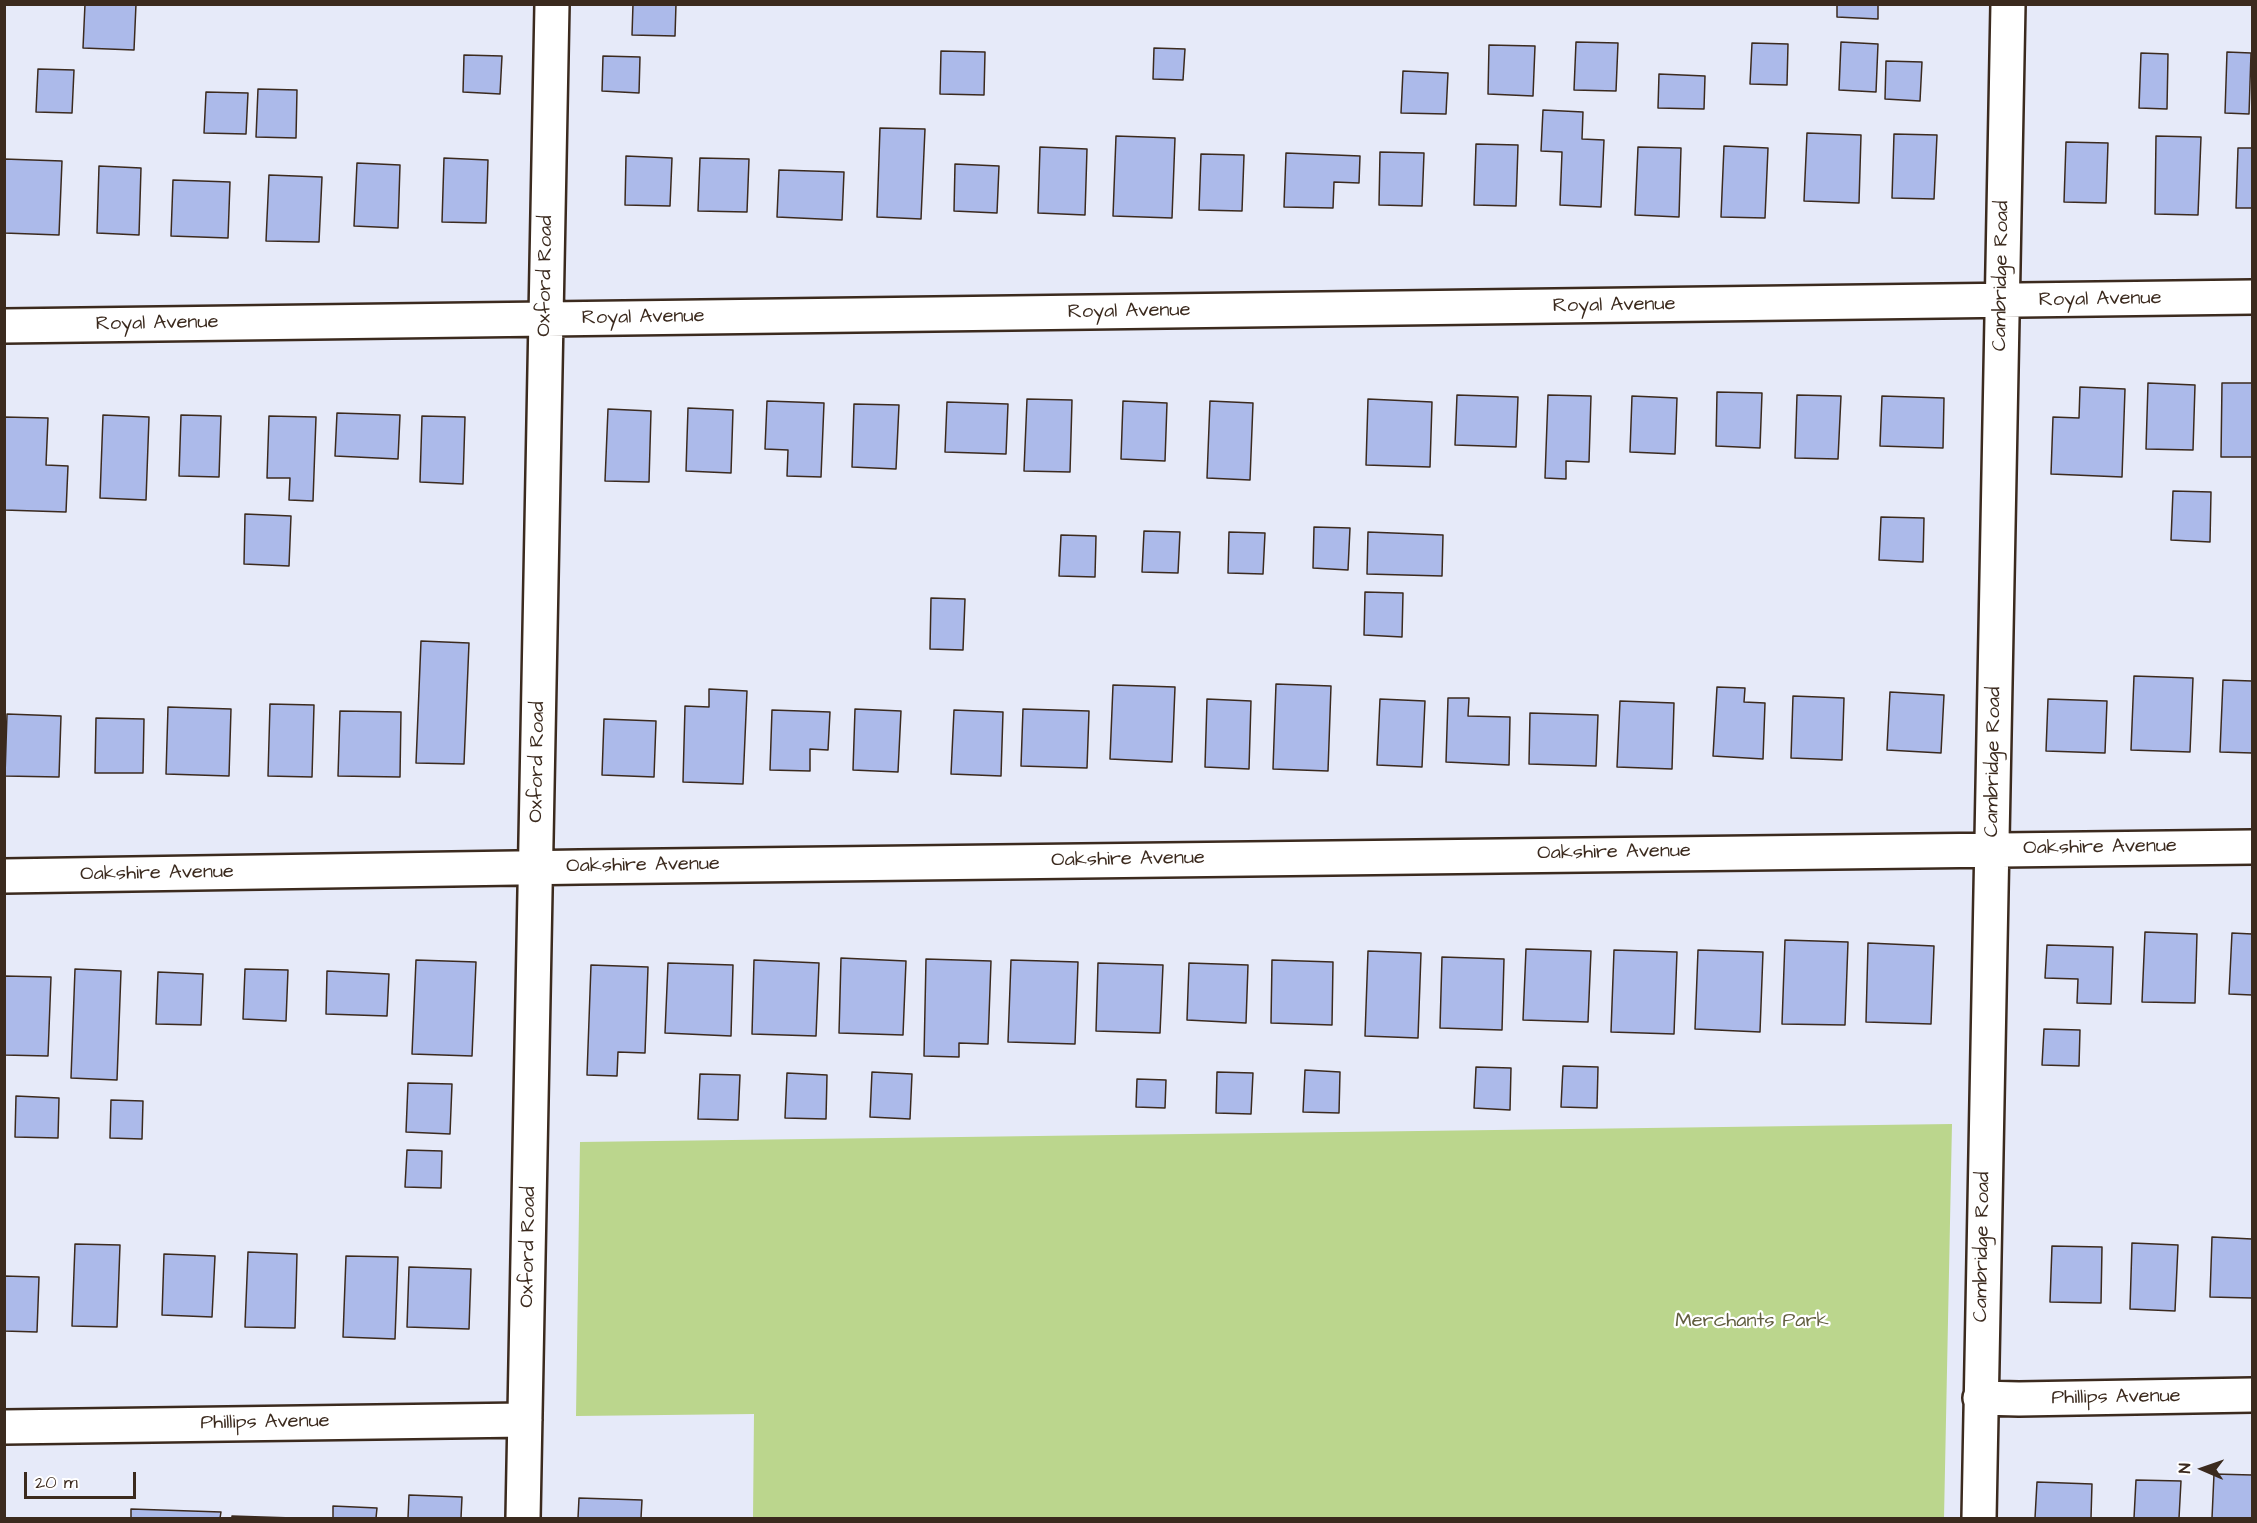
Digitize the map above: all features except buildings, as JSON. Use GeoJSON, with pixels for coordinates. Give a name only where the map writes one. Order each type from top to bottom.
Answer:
{"type":"FeatureCollection","features":[{"type":"Feature","properties":{"kind":"street","name":"Oxford Road"},"geometry":{"type":"LineString","coordinates":[[524,1518],[552,4]]}},
{"type":"Feature","properties":{"kind":"street","name":"Cambridge Road"},"geometry":{"type":"LineString","coordinates":[[1979,1518],[2008,4]]}},
{"type":"Feature","properties":{"kind":"street","name":"Royal Avenue"},"geometry":{"type":"LineString","coordinates":[[4,326],[2253,297]]}},
{"type":"Feature","properties":{"kind":"street","name":"Oakshire Avenue"},"geometry":{"type":"LineString","coordinates":[[4,876],[2253,847]]}},
{"type":"Feature","properties":{"kind":"street","name":"Phillips Avenue"},"geometry":{"type":"LineString","coordinates":[[1980,1398],[2253,1395]]}},
{"type":"Feature","properties":{"kind":"street","name":"Phillips Avenue"},"geometry":{"type":"LineString","coordinates":[[4,1427],[525,1420]]}},
{"type":"Feature","properties":{"kind":"green space","name":"Merchants Park"},"geometry":{"type":"Polygon","coordinates":[[[1952,1124],[1944,1518],[753,1518],[754,1414],[576,1416],[580,1142],[1952,1124]]]}}]}
